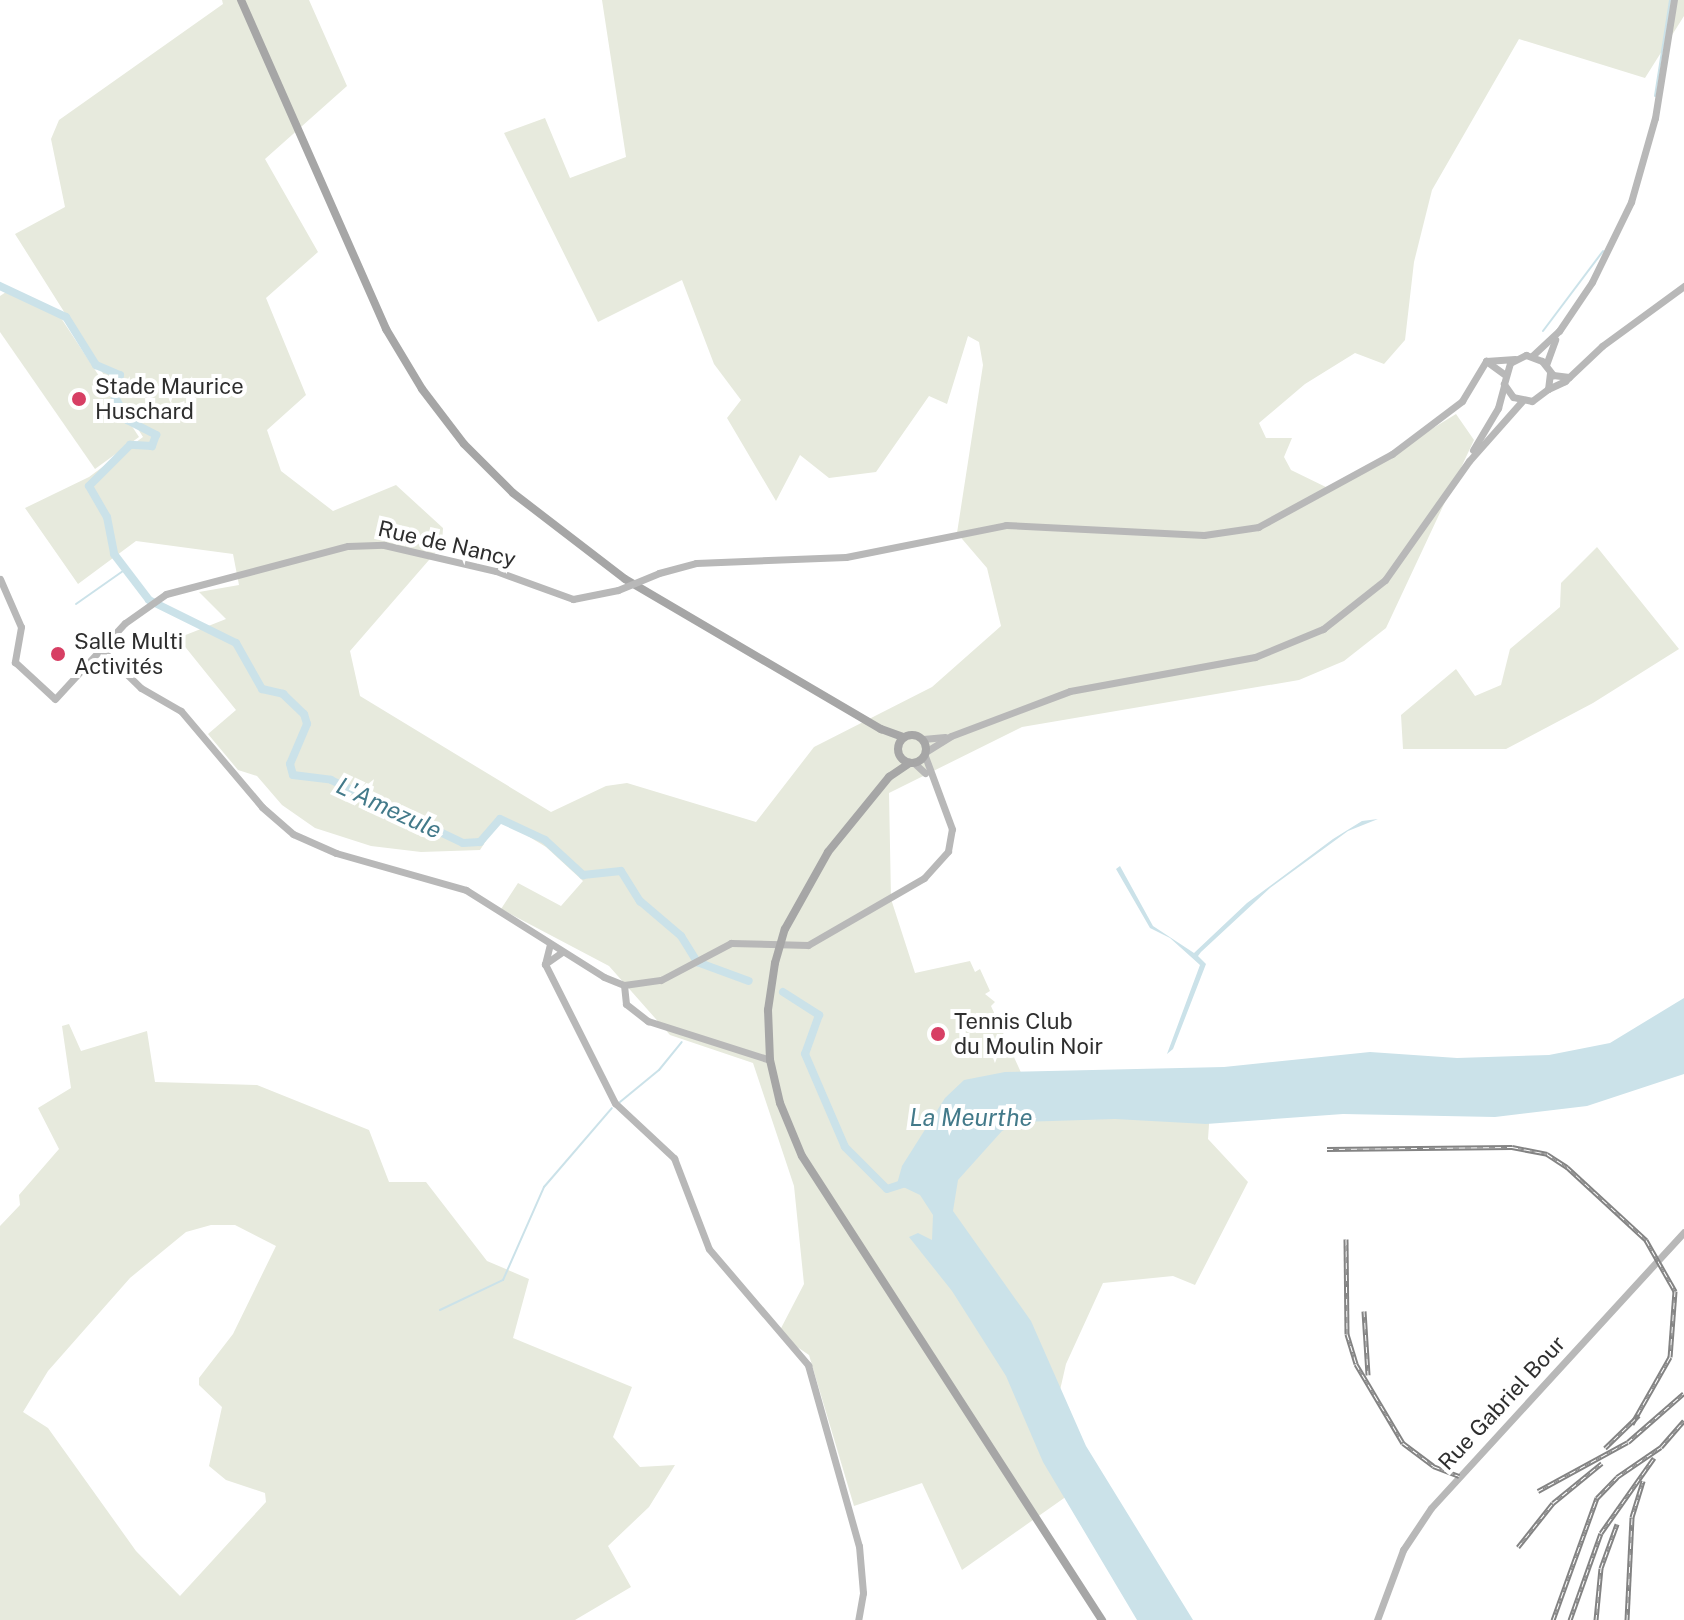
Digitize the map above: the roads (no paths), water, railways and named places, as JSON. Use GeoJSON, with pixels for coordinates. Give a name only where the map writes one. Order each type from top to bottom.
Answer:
{"type":"FeatureCollection","features":[{"type":"Feature","properties":{"kind":"main road"},"geometry":{"type":"LineString","coordinates":[[241,0],[386,329],[422,389],[464,444],[513,493],[613,571],[881,729],[903,737],[923,739],[926,754],[889,777]]}},
{"type":"Feature","properties":{"kind":"main road"},"geometry":{"type":"LineString","coordinates":[[881,729],[898,752],[912,763]]}},
{"type":"Feature","properties":{"kind":"main road"},"geometry":{"type":"LineString","coordinates":[[903,737],[889,777],[828,852],[785,929],[775,963],[768,1010],[770,1060],[788,1126],[818,1185],[1099,1620]]}},
{"type":"Feature","properties":{"kind":"street"},"geometry":{"type":"LineString","coordinates":[[1486,361],[1532,356],[1559,331],[1605,257],[1634,194],[1655,118],[1674,0]]}},
{"type":"Feature","properties":{"kind":"street"},"geometry":{"type":"LineString","coordinates":[[923,739],[951,736],[1070,691],[1255,657],[1323,629],[1385,580],[1469,461],[1522,401],[1537,399],[1569,377],[1684,286]]}},
{"type":"Feature","properties":{"kind":"street"},"geometry":{"type":"LineString","coordinates":[[1548,389],[1548,369],[1559,331]]}},
{"type":"Feature","properties":{"kind":"street"},"geometry":{"type":"LineString","coordinates":[[1532,356],[1548,369],[1569,377]]}},
{"type":"Feature","properties":{"kind":"street"},"geometry":{"type":"LineString","coordinates":[[1469,461],[1498,408],[1504,374],[1515,359]]}},
{"type":"Feature","properties":{"kind":"street"},"geometry":{"type":"LineString","coordinates":[[1486,361],[1504,374]]}},
{"type":"Feature","properties":{"kind":"street","name":"Rue de Nancy"},"geometry":{"type":"LineString","coordinates":[[0,579],[21,627],[15,662],[46,695],[60,698],[102,650],[160,598],[179,589],[367,544],[496,571],[573,599],[618,590],[659,573],[696,563],[846,557],[1006,525],[1204,535],[1258,527],[1392,454],[1462,401],[1486,361]]}},
{"type":"Feature","properties":{"kind":"street"},"geometry":{"type":"LineString","coordinates":[[1504,384],[1522,401]]}},
{"type":"Feature","properties":{"kind":"street"},"geometry":{"type":"LineString","coordinates":[[102,650],[141,688],[181,711],[262,807],[293,834],[336,853],[466,890],[562,952],[624,985],[651,984],[711,952],[745,941],[808,945],[924,878],[942,861],[951,839],[951,818],[934,784],[926,754],[951,736]]}},
{"type":"Feature","properties":{"kind":"street"},"geometry":{"type":"LineString","coordinates":[[912,763],[934,784]]}},
{"type":"Feature","properties":{"kind":"street"},"geometry":{"type":"LineString","coordinates":[[550,944],[545,964],[615,1103],[674,1158],[709,1249],[784,1332],[808,1365],[859,1546],[863,1593],[858,1620]]}},
{"type":"Feature","properties":{"kind":"street"},"geometry":{"type":"LineString","coordinates":[[545,964],[562,952]]}},
{"type":"Feature","properties":{"kind":"street"},"geometry":{"type":"LineString","coordinates":[[624,985],[623,1000],[640,1016],[707,1042],[770,1060]]}},
{"type":"Feature","properties":{"kind":"street","name":"Rue Gabriel Bour"},"geometry":{"type":"LineString","coordinates":[[1377,1620],[1399,1558],[1425,1514],[1684,1232]]}},
{"type":"Feature","properties":{"kind":"water"},"geometry":{"type":"Polygon","coordinates":[[[1378,819],[1348,831],[1270,888],[1201,952],[1198,956],[1206,964],[1173,1049],[1167,1054],[1200,965],[1170,938],[1150,928],[1116,869],[1120,866],[1153,926],[1194,953],[1247,903],[1333,839],[1362,821],[1378,819]]]}},
{"type":"Feature","properties":{"kind":"water","name":"La Meurthe"},"geometry":{"type":"Polygon","coordinates":[[[1684,998],[1684,1074],[1587,1106],[1495,1117],[1343,1114],[1206,1124],[1115,1119],[1020,1122],[1002,1131],[958,1180],[953,1211],[1031,1321],[1086,1446],[1193,1620],[1137,1620],[1043,1462],[1006,1376],[952,1291],[909,1237],[918,1233],[932,1240],[933,1215],[920,1195],[897,1184],[902,1166],[945,1098],[964,1080],[1005,1072],[1224,1067],[1370,1052],[1457,1058],[1549,1055],[1610,1043],[1684,998]]]}},
{"type":"Feature","properties":{"kind":"waterway"},"geometry":{"type":"LineString","coordinates":[[1655,96],[1670,0]]}},
{"type":"Feature","properties":{"kind":"waterway"},"geometry":{"type":"LineString","coordinates":[[1543,331],[1603,251]]}},
{"type":"Feature","properties":{"kind":"waterway","name":"L'Amezule"},"geometry":{"type":"LineString","coordinates":[[0,286],[66,317],[96,365],[120,375],[115,397],[127,420],[156,435],[152,446],[130,445],[89,486],[107,517],[114,554],[149,600],[236,643],[262,689],[283,694],[304,714],[307,724],[290,764],[293,775],[331,780],[463,843],[480,842],[500,819],[545,840],[583,875],[621,871],[640,901],[681,936],[697,962],[749,981]]}},
{"type":"Feature","properties":{"kind":"waterway"},"geometry":{"type":"LineString","coordinates":[[76,604],[123,571]]}},
{"type":"Feature","properties":{"kind":"waterway","name":"L'Amezule"},"geometry":{"type":"LineString","coordinates":[[783,992],[819,1015],[805,1054],[845,1147],[887,1189],[905,1183]]}},
{"type":"Feature","properties":{"kind":"waterway"},"geometry":{"type":"LineString","coordinates":[[620,1102],[659,1070],[682,1042]]}},
{"type":"Feature","properties":{"kind":"waterway"},"geometry":{"type":"LineString","coordinates":[[440,1310],[503,1280],[544,1187],[612,1108]]}},
{"type":"Feature","properties":{"kind":"railway"},"geometry":{"type":"LineString","coordinates":[[1327,1149],[1512,1147],[1547,1154],[1567,1167],[1646,1240],[1675,1291],[1670,1357],[1632,1424]]}},
{"type":"Feature","properties":{"kind":"railway"},"geometry":{"type":"LineString","coordinates":[[1346,1239],[1347,1334],[1356,1364],[1403,1443],[1433,1466],[1459,1476]]}},
{"type":"Feature","properties":{"kind":"railway"},"geometry":{"type":"LineString","coordinates":[[1364,1311],[1368,1375]]}},
{"type":"Feature","properties":{"kind":"railway"},"geometry":{"type":"LineString","coordinates":[[1538,1491],[1628,1442],[1684,1393]]}},
{"type":"Feature","properties":{"kind":"railway"},"geometry":{"type":"LineString","coordinates":[[1605,1448],[1639,1415]]}},
{"type":"Feature","properties":{"kind":"railway"},"geometry":{"type":"LineString","coordinates":[[1553,1620],[1597,1498],[1617,1477],[1661,1447],[1684,1421]]}},
{"type":"Feature","properties":{"kind":"railway"},"geometry":{"type":"LineString","coordinates":[[1570,1620],[1601,1533],[1654,1458]]}},
{"type":"Feature","properties":{"kind":"railway"},"geometry":{"type":"LineString","coordinates":[[1518,1547],[1553,1503],[1602,1463]]}},
{"type":"Feature","properties":{"kind":"railway"},"geometry":{"type":"LineString","coordinates":[[1627,1620],[1632,1517],[1643,1481]]}},
{"type":"Feature","properties":{"kind":"railway"},"geometry":{"type":"LineString","coordinates":[[1596,1620],[1601,1568],[1617,1524]]}},
{"type":"Feature","properties":{"kind":"place","name":"Stade Maurice Huschard"},"geometry":{"type":"Point","coordinates":[79,399]}},
{"type":"Feature","properties":{"kind":"place","name":"Salle Multi Activités"},"geometry":{"type":"Point","coordinates":[58,654]}},
{"type":"Feature","properties":{"kind":"place","name":"Tennis Club du Moulin Noir"},"geometry":{"type":"Point","coordinates":[938,1034]}}]}
